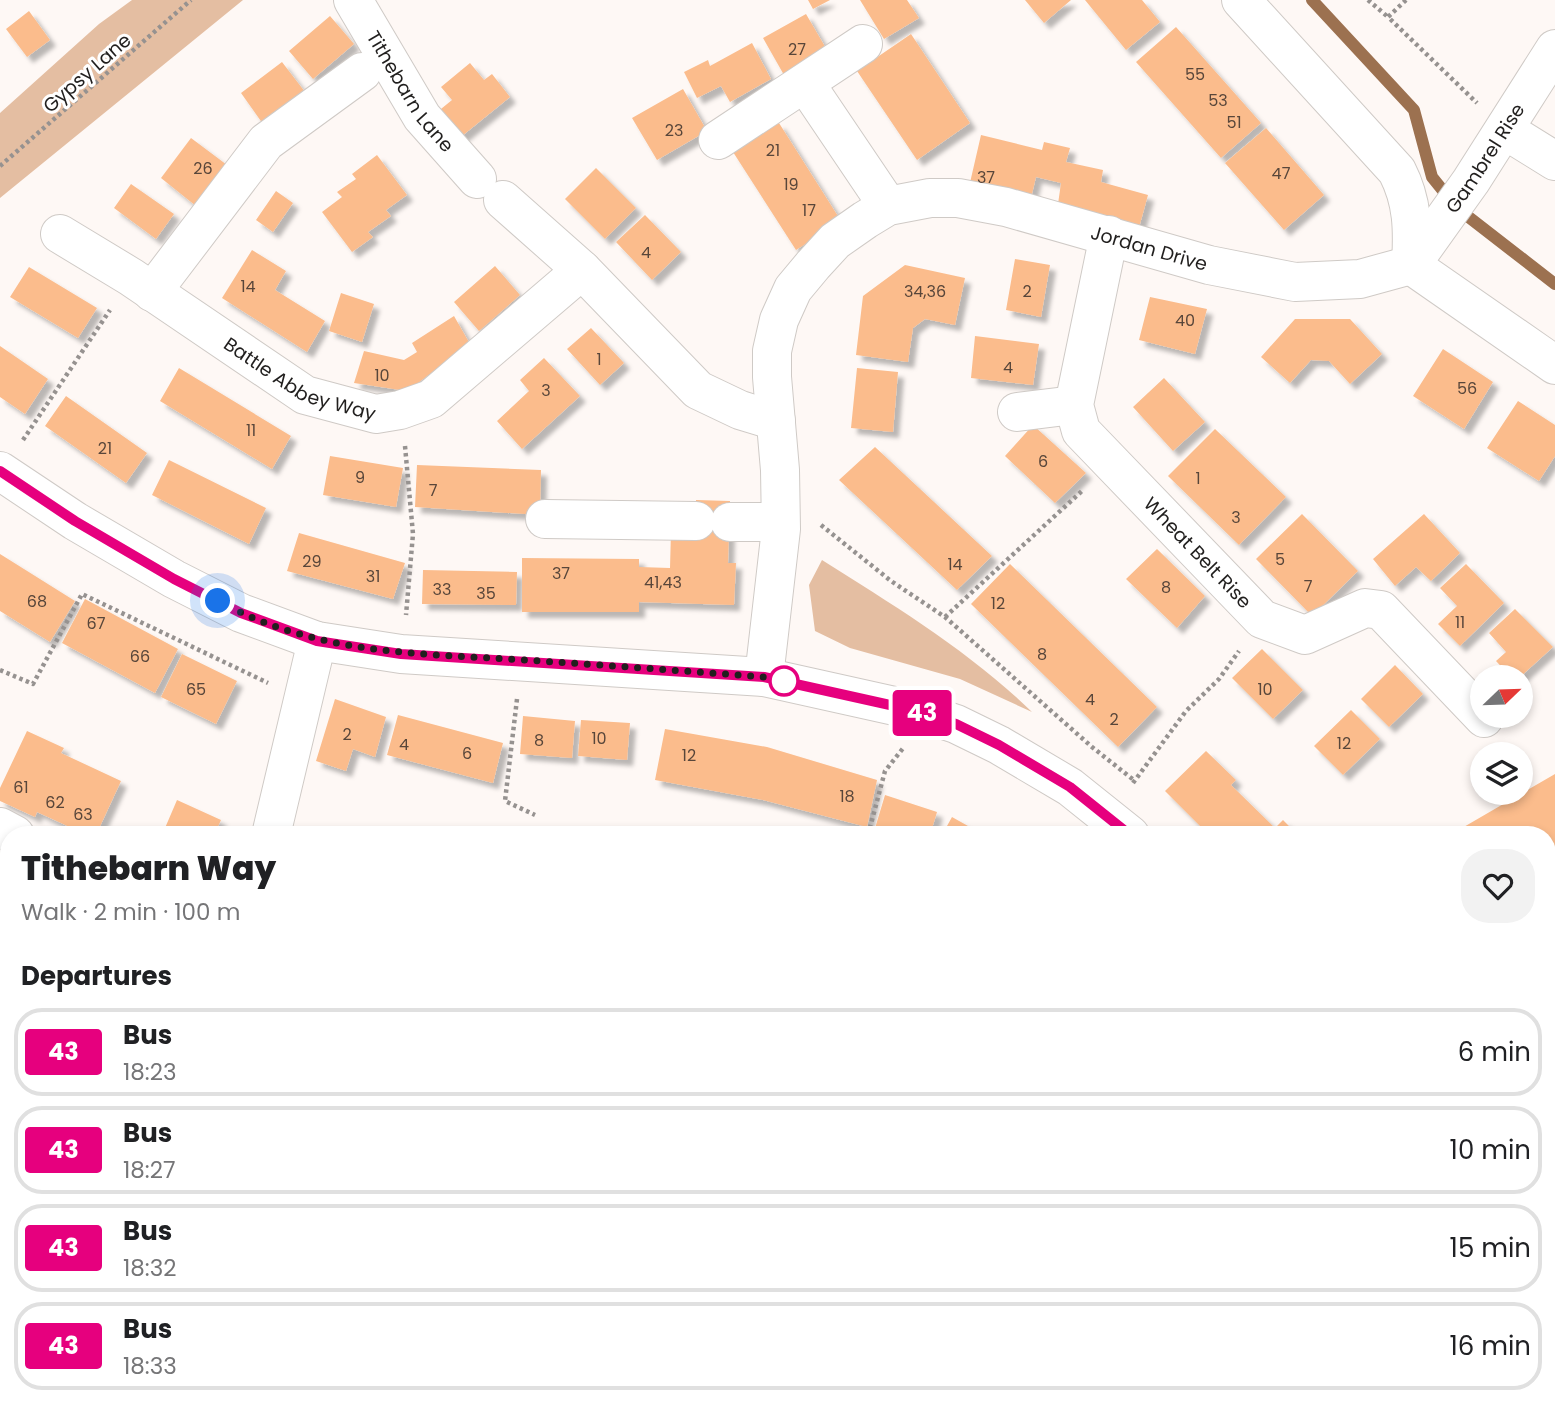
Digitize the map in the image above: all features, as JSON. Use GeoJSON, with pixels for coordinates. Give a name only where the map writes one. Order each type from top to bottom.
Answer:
{"type":"FeatureCollection","features":[{"type":"Feature","properties":{"kind":"street","name":"Tithebarn Lane"},"geometry":{"type":"LineString","coordinates":[[354,0],[422,117],[490,189],[582,270]]}},
{"type":"Feature","properties":{"kind":"street"},"geometry":{"type":"LineString","coordinates":[[1241,0],[1397,171],[1408,192],[1412,215],[1411,265],[1555,365]]}},
{"type":"Feature","properties":{"kind":"street"},"geometry":{"type":"LineString","coordinates":[[718,140],[863,44]]}},
{"type":"Feature","properties":{"kind":"street","name":"Gambrel Rise"},"geometry":{"type":"LineString","coordinates":[[1411,265],[1471,181],[1494,120],[1555,49]]}},
{"type":"Feature","properties":{"kind":"street"},"geometry":{"type":"LineString","coordinates":[[152,292],[266,142],[362,72]]}},
{"type":"Feature","properties":{"kind":"street"},"geometry":{"type":"LineString","coordinates":[[805,83],[888,206]]}},
{"type":"Feature","properties":{"kind":"street"},"geometry":{"type":"LineString","coordinates":[[1494,120],[1555,160]]}},
{"type":"Feature","properties":{"kind":"street","name":"Jordan Drive"},"geometry":{"type":"LineString","coordinates":[[764,677],[780,507],[772,351],[779,320],[793,289],[835,242],[888,206],[930,198],[958,198],[1006,207],[1209,265],[1295,282],[1360,279],[1411,265]]}},
{"type":"Feature","properties":{"kind":"street","name":"Battle Abbey Way"},"geometry":{"type":"LineString","coordinates":[[60,234],[305,395],[376,414],[400,410],[431,399],[582,270]]}},
{"type":"Feature","properties":{"kind":"street"},"geometry":{"type":"LineString","coordinates":[[1017,412],[1074,405],[1109,235]]}},
{"type":"Feature","properties":{"kind":"street"},"geometry":{"type":"LineString","coordinates":[[582,270],[698,390],[740,410],[776,421]]}},
{"type":"Feature","properties":{"kind":"street","name":"Wheat Belt Rise"},"geometry":{"type":"LineString","coordinates":[[1074,405],[1081,430],[1111,465],[1262,619],[1305,635],[1325,628],[1356,611],[1381,610],[1470,703]]}},
{"type":"Feature","properties":{"kind":"street"},"geometry":{"type":"LineString","coordinates":[[10,459],[75,521],[174,579],[241,613],[317,641],[401,654],[764,677],[917,711],[956,724],[1070,787],[1116,823]]}},
{"type":"Feature","properties":{"kind":"street"},"geometry":{"type":"LineString","coordinates":[[545,519],[713,522],[780,507]]}},
{"type":"Feature","properties":{"kind":"street"},"geometry":{"type":"LineString","coordinates":[[273,826],[301,698],[317,641]]}},
{"type":"Feature","properties":{"kind":"path","name":"Gypsy Lane"},"geometry":{"type":"LineString","coordinates":[[0,166],[191,0]]}},
{"type":"Feature","properties":{"kind":"path"},"geometry":{"type":"LineString","coordinates":[[1368,0],[1494,120]]}},
{"type":"Feature","properties":{"kind":"path"},"geometry":{"type":"LineString","coordinates":[[1388,17],[1406,0]]}},
{"type":"Feature","properties":{"kind":"path"},"geometry":{"type":"LineString","coordinates":[[10,459],[102,323]]}},
{"type":"Feature","properties":{"kind":"path"},"geometry":{"type":"LineString","coordinates":[[401,654],[413,534],[410,481]]}},
{"type":"Feature","properties":{"kind":"path"},"geometry":{"type":"LineString","coordinates":[[780,507],[945,617],[1091,747],[1135,781]]}},
{"type":"Feature","properties":{"kind":"path"},"geometry":{"type":"LineString","coordinates":[[945,617],[1060,511]]}},
{"type":"Feature","properties":{"kind":"path"},"geometry":{"type":"LineString","coordinates":[[0,670],[33,684],[82,594],[184,645],[301,698]]}},
{"type":"Feature","properties":{"kind":"path"},"geometry":{"type":"LineString","coordinates":[[522,660],[505,801],[535,815]]}},
{"type":"Feature","properties":{"kind":"path"},"geometry":{"type":"LineString","coordinates":[[1116,823],[1135,781],[1186,711],[1219,679]]}},
{"type":"Feature","properties":{"kind":"path"},"geometry":{"type":"LineString","coordinates":[[870,826],[885,771],[901,753]]}},
{"type":"Feature","properties":{"kind":"shaded area"},"geometry":{"type":"Polygon","coordinates":[[[132,0],[243,0],[0,198],[0,113],[99,24],[132,0]]]}},
{"type":"Feature","properties":{"kind":"shaded area"},"geometry":{"type":"Polygon","coordinates":[[[822,560],[957,649],[1032,712],[960,679],[850,648],[815,631],[809,585],[822,560]]]}},
{"type":"Feature","properties":{"kind":"building"},"geometry":{"type":"Polygon","coordinates":[[[808,0],[830,0],[813,9],[808,0]]]}},
{"type":"Feature","properties":{"kind":"building"},"geometry":{"type":"Polygon","coordinates":[[[860,0],[907,0],[919,18],[884,39],[860,0]]]}},
{"type":"Feature","properties":{"kind":"building"},"geometry":{"type":"Polygon","coordinates":[[[1025,0],[1071,0],[1044,23],[1025,0]]]}},
{"type":"Feature","properties":{"kind":"building"},"geometry":{"type":"Polygon","coordinates":[[[1085,0],[1142,0],[1160,22],[1126,50],[1085,0]]]}},
{"type":"Feature","properties":{"kind":"building"},"geometry":{"type":"Polygon","coordinates":[[[29,11],[50,40],[27,57],[6,29],[29,11]]]}},
{"type":"Feature","properties":{"kind":"building"},"geometry":{"type":"Polygon","coordinates":[[[806,14],[827,50],[784,75],[763,38],[806,14]]]}},
{"type":"Feature","properties":{"kind":"building"},"geometry":{"type":"Polygon","coordinates":[[[330,16],[354,44],[313,79],[289,51],[330,16]]]}},
{"type":"Feature","properties":{"kind":"building"},"geometry":{"type":"Polygon","coordinates":[[[1176,27],[1261,123],[1221,158],[1136,62],[1176,27]]]}},
{"type":"Feature","properties":{"kind":"building"},"geometry":{"type":"Polygon","coordinates":[[[911,34],[970,123],[917,160],[857,71],[911,34]]]}},
{"type":"Feature","properties":{"kind":"building"},"geometry":{"type":"Polygon","coordinates":[[[752,43],[771,79],[730,102],[721,86],[697,98],[684,72],[708,60],[710,66],[752,43]]]}},
{"type":"Feature","properties":{"kind":"building"},"geometry":{"type":"Polygon","coordinates":[[[282,62],[305,92],[263,124],[241,93],[282,62]]]}},
{"type":"Feature","properties":{"kind":"building"},"geometry":{"type":"Polygon","coordinates":[[[470,63],[484,80],[492,74],[510,97],[457,140],[436,113],[452,100],[441,87],[470,63]]]}},
{"type":"Feature","properties":{"kind":"building"},"geometry":{"type":"Polygon","coordinates":[[[683,89],[707,131],[657,160],[632,118],[683,89]]]}},
{"type":"Feature","properties":{"kind":"building"},"geometry":{"type":"Polygon","coordinates":[[[779,123],[841,221],[796,250],[733,152],[779,123]]]}},
{"type":"Feature","properties":{"kind":"building"},"geometry":{"type":"Polygon","coordinates":[[[1266,128],[1324,195],[1284,230],[1225,163],[1266,128]]]}},
{"type":"Feature","properties":{"kind":"building"},"geometry":{"type":"Polygon","coordinates":[[[981,135],[1042,150],[1044,142],[1070,148],[1066,162],[1103,170],[1101,182],[1148,195],[1138,231],[1057,211],[1061,183],[1036,177],[1030,202],[969,187],[981,135]]]}},
{"type":"Feature","properties":{"kind":"building"},"geometry":{"type":"Polygon","coordinates":[[[191,138],[227,165],[196,206],[161,178],[191,138]]]}},
{"type":"Feature","properties":{"kind":"building"},"geometry":{"type":"Polygon","coordinates":[[[377,155],[407,195],[386,210],[391,216],[368,232],[373,237],[352,252],[322,212],[342,197],[337,192],[356,179],[352,174],[377,155]]]}},
{"type":"Feature","properties":{"kind":"building"},"geometry":{"type":"Polygon","coordinates":[[[596,168],[636,208],[605,239],[565,199],[596,168]]]}},
{"type":"Feature","properties":{"kind":"building"},"geometry":{"type":"Polygon","coordinates":[[[131,184],[174,214],[156,239],[114,208],[131,184]]]}},
{"type":"Feature","properties":{"kind":"building"},"geometry":{"type":"Polygon","coordinates":[[[276,191],[293,203],[273,232],[256,220],[276,191]]]}},
{"type":"Feature","properties":{"kind":"building"},"geometry":{"type":"Polygon","coordinates":[[[645,215],[681,252],[652,280],[616,242],[645,215]]]}},
{"type":"Feature","properties":{"kind":"building"},"geometry":{"type":"Polygon","coordinates":[[[252,250],[286,271],[275,290],[325,321],[307,352],[222,298],[252,250]]]}},
{"type":"Feature","properties":{"kind":"building"},"geometry":{"type":"Polygon","coordinates":[[[1015,259],[1050,265],[1041,317],[1006,310],[1015,259]]]}},
{"type":"Feature","properties":{"kind":"building"},"geometry":{"type":"Polygon","coordinates":[[[905,265],[965,278],[955,325],[925,319],[913,328],[908,362],[856,355],[863,296],[905,265]]]}},
{"type":"Feature","properties":{"kind":"building"},"geometry":{"type":"Polygon","coordinates":[[[495,266],[520,295],[479,331],[454,302],[495,266]]]}},
{"type":"Feature","properties":{"kind":"building"},"geometry":{"type":"Polygon","coordinates":[[[29,267],[97,308],[78,338],[10,297],[29,267]]]}},
{"type":"Feature","properties":{"kind":"building"},"geometry":{"type":"Polygon","coordinates":[[[341,293],[374,304],[362,342],[329,331],[341,293]]]}},
{"type":"Feature","properties":{"kind":"building"},"geometry":{"type":"Polygon","coordinates":[[[1150,297],[1207,309],[1195,354],[1139,340],[1150,297]]]}},
{"type":"Feature","properties":{"kind":"building"},"geometry":{"type":"Polygon","coordinates":[[[454,316],[470,344],[407,391],[354,383],[364,351],[404,360],[417,352],[412,343],[454,316]]]}},
{"type":"Feature","properties":{"kind":"building"},"geometry":{"type":"Polygon","coordinates":[[[1295,319],[1350,319],[1382,354],[1350,384],[1329,361],[1311,360],[1290,383],[1261,357],[1295,319]]]}},
{"type":"Feature","properties":{"kind":"building"},"geometry":{"type":"Polygon","coordinates":[[[591,328],[624,363],[600,385],[567,349],[591,328]]]}},
{"type":"Feature","properties":{"kind":"building"},"geometry":{"type":"Polygon","coordinates":[[[975,336],[1039,344],[1033,385],[971,378],[975,336]]]}},
{"type":"Feature","properties":{"kind":"building"},"geometry":{"type":"Polygon","coordinates":[[[0,346],[48,379],[25,414],[0,397],[0,346]]]}},
{"type":"Feature","properties":{"kind":"building"},"geometry":{"type":"Polygon","coordinates":[[[1443,349],[1493,382],[1464,429],[1413,396],[1443,349]]]}},
{"type":"Feature","properties":{"kind":"building"},"geometry":{"type":"Polygon","coordinates":[[[544,358],[580,396],[522,449],[497,421],[529,391],[520,380],[544,358]]]}},
{"type":"Feature","properties":{"kind":"building"},"geometry":{"type":"Polygon","coordinates":[[[179,368],[291,436],[272,469],[160,401],[179,368]]]}},
{"type":"Feature","properties":{"kind":"building"},"geometry":{"type":"Polygon","coordinates":[[[857,368],[898,372],[893,432],[851,428],[857,368]]]}},
{"type":"Feature","properties":{"kind":"building"},"geometry":{"type":"Polygon","coordinates":[[[1164,378],[1205,422],[1173,451],[1133,407],[1164,378]]]}},
{"type":"Feature","properties":{"kind":"building"},"geometry":{"type":"Polygon","coordinates":[[[66,396],[147,453],[126,483],[45,426],[66,396]]]}},
{"type":"Feature","properties":{"kind":"building"},"geometry":{"type":"Polygon","coordinates":[[[1518,401],[1555,425],[1555,456],[1539,481],[1487,448],[1518,401]]]}},
{"type":"Feature","properties":{"kind":"building"},"geometry":{"type":"Polygon","coordinates":[[[1033,425],[1086,473],[1055,503],[1005,456],[1033,425]]]}},
{"type":"Feature","properties":{"kind":"building"},"geometry":{"type":"Polygon","coordinates":[[[1215,429],[1286,497],[1239,545],[1168,476],[1215,429]]]}},
{"type":"Feature","properties":{"kind":"building"},"geometry":{"type":"Polygon","coordinates":[[[875,447],[992,556],[957,590],[839,480],[875,447]]]}},
{"type":"Feature","properties":{"kind":"building"},"geometry":{"type":"Polygon","coordinates":[[[330,456],[403,468],[396,507],[323,495],[330,456]]]}},
{"type":"Feature","properties":{"kind":"building"},"geometry":{"type":"Polygon","coordinates":[[[169,460],[266,508],[249,544],[152,495],[169,460]]]}},
{"type":"Feature","properties":{"kind":"building"},"geometry":{"type":"Polygon","coordinates":[[[417,465],[541,470],[540,515],[415,507],[417,465]]]}},
{"type":"Feature","properties":{"kind":"building"},"geometry":{"type":"Polygon","coordinates":[[[696,500],[730,501],[728,563],[736,563],[734,605],[639,602],[639,612],[522,612],[522,558],[639,559],[639,567],[670,568],[671,531],[695,531],[696,500]]]}},
{"type":"Feature","properties":{"kind":"building"},"geometry":{"type":"Polygon","coordinates":[[[1302,514],[1358,571],[1312,616],[1256,559],[1302,514]]]}},
{"type":"Feature","properties":{"kind":"building"},"geometry":{"type":"Polygon","coordinates":[[[1424,514],[1460,553],[1431,581],[1416,567],[1395,586],[1373,559],[1424,514]]]}},
{"type":"Feature","properties":{"kind":"building"},"geometry":{"type":"Polygon","coordinates":[[[299,533],[405,563],[393,599],[287,571],[299,533]]]}},
{"type":"Feature","properties":{"kind":"building"},"geometry":{"type":"Polygon","coordinates":[[[1157,549],[1205,596],[1177,628],[1126,579],[1157,549]]]}},
{"type":"Feature","properties":{"kind":"building"},"geometry":{"type":"Polygon","coordinates":[[[0,554],[75,601],[50,642],[0,611],[0,554]]]}},
{"type":"Feature","properties":{"kind":"building"},"geometry":{"type":"Polygon","coordinates":[[[1010,564],[1157,707],[1118,747],[971,604],[1010,564]]]}},
{"type":"Feature","properties":{"kind":"building"},"geometry":{"type":"Polygon","coordinates":[[[1466,564],[1504,603],[1460,646],[1438,624],[1457,606],[1440,588],[1466,564]]]}},
{"type":"Feature","properties":{"kind":"building"},"geometry":{"type":"Polygon","coordinates":[[[423,570],[517,572],[516,605],[422,604],[423,570]]]}},
{"type":"Feature","properties":{"kind":"building"},"geometry":{"type":"Polygon","coordinates":[[[85,599],[178,649],[155,693],[62,643],[85,599]]]}},
{"type":"Feature","properties":{"kind":"building"},"geometry":{"type":"Polygon","coordinates":[[[1515,609],[1553,647],[1533,665],[1500,665],[1496,661],[1506,652],[1489,633],[1515,609]]]}},
{"type":"Feature","properties":{"kind":"building"},"geometry":{"type":"Polygon","coordinates":[[[1262,649],[1303,690],[1273,719],[1232,678],[1262,649]]]}},
{"type":"Feature","properties":{"kind":"building"},"geometry":{"type":"Polygon","coordinates":[[[182,654],[237,681],[216,724],[161,697],[182,654]]]}},
{"type":"Feature","properties":{"kind":"building"},"geometry":{"type":"Polygon","coordinates":[[[1395,665],[1423,694],[1389,727],[1361,699],[1395,665]]]}},
{"type":"Feature","properties":{"kind":"building"},"geometry":{"type":"Polygon","coordinates":[[[335,699],[386,717],[375,757],[353,749],[346,771],[316,761],[335,699]]]}},
{"type":"Feature","properties":{"kind":"building"},"geometry":{"type":"Polygon","coordinates":[[[1351,710],[1380,739],[1343,775],[1314,746],[1351,710]]]}},
{"type":"Feature","properties":{"kind":"building"},"geometry":{"type":"Polygon","coordinates":[[[398,715],[503,743],[493,783],[387,755],[398,715]]]}},
{"type":"Feature","properties":{"kind":"building"},"geometry":{"type":"Polygon","coordinates":[[[523,716],[575,721],[572,758],[520,754],[523,716]]]}},
{"type":"Feature","properties":{"kind":"building"},"geometry":{"type":"Polygon","coordinates":[[[581,720],[630,723],[627,760],[578,756],[581,720]]]}},
{"type":"Feature","properties":{"kind":"building"},"geometry":{"type":"Polygon","coordinates":[[[665,729],[767,747],[877,780],[867,826],[863,826],[763,800],[655,780],[665,729]]]}},
{"type":"Feature","properties":{"kind":"building"},"geometry":{"type":"Polygon","coordinates":[[[27,731],[64,748],[61,753],[121,781],[100,826],[67,826],[37,812],[35,817],[0,801],[0,788],[27,731]]]}},
{"type":"Feature","properties":{"kind":"building"},"geometry":{"type":"Polygon","coordinates":[[[1206,751],[1236,780],[1231,785],[1273,826],[1200,826],[1165,791],[1206,751]]]}},
{"type":"Feature","properties":{"kind":"building"},"geometry":{"type":"Polygon","coordinates":[[[1555,774],[1555,826],[1465,826],[1502,805],[1533,805],[1533,787],[1555,774]]]}},
{"type":"Feature","properties":{"kind":"building"},"geometry":{"type":"Polygon","coordinates":[[[885,795],[937,812],[933,826],[876,826],[885,795]]]}},
{"type":"Feature","properties":{"kind":"building"},"geometry":{"type":"Polygon","coordinates":[[[177,800],[221,820],[218,826],[166,826],[177,800]]]}},
{"type":"Feature","properties":{"kind":"building"},"geometry":{"type":"Polygon","coordinates":[[[952,817],[968,826],[947,826],[952,817]]]}},
{"type":"Feature","properties":{"kind":"building"},"geometry":{"type":"Polygon","coordinates":[[[1283,820],[1289,826],[1277,826],[1283,820]]]}},
{"type":"Feature","properties":{"kind":"waterway"},"geometry":{"type":"LineString","coordinates":[[1312,0],[1414,110],[1432,177],[1457,208],[1555,284]]}},
{"type":"Feature","properties":{"kind":"bus line","name":"43"},"geometry":{"type":"LineString","coordinates":[[0,471],[75,521],[174,579],[241,613],[317,641],[401,654],[764,677],[917,711],[956,724],[999,745],[1070,787],[1120,826]]}},
{"type":"Feature","properties":{"kind":"route"},"geometry":{"type":"LineString","coordinates":[[218,601],[241,613],[317,641],[401,654],[764,677],[789,682],[784,681]]}}]}
